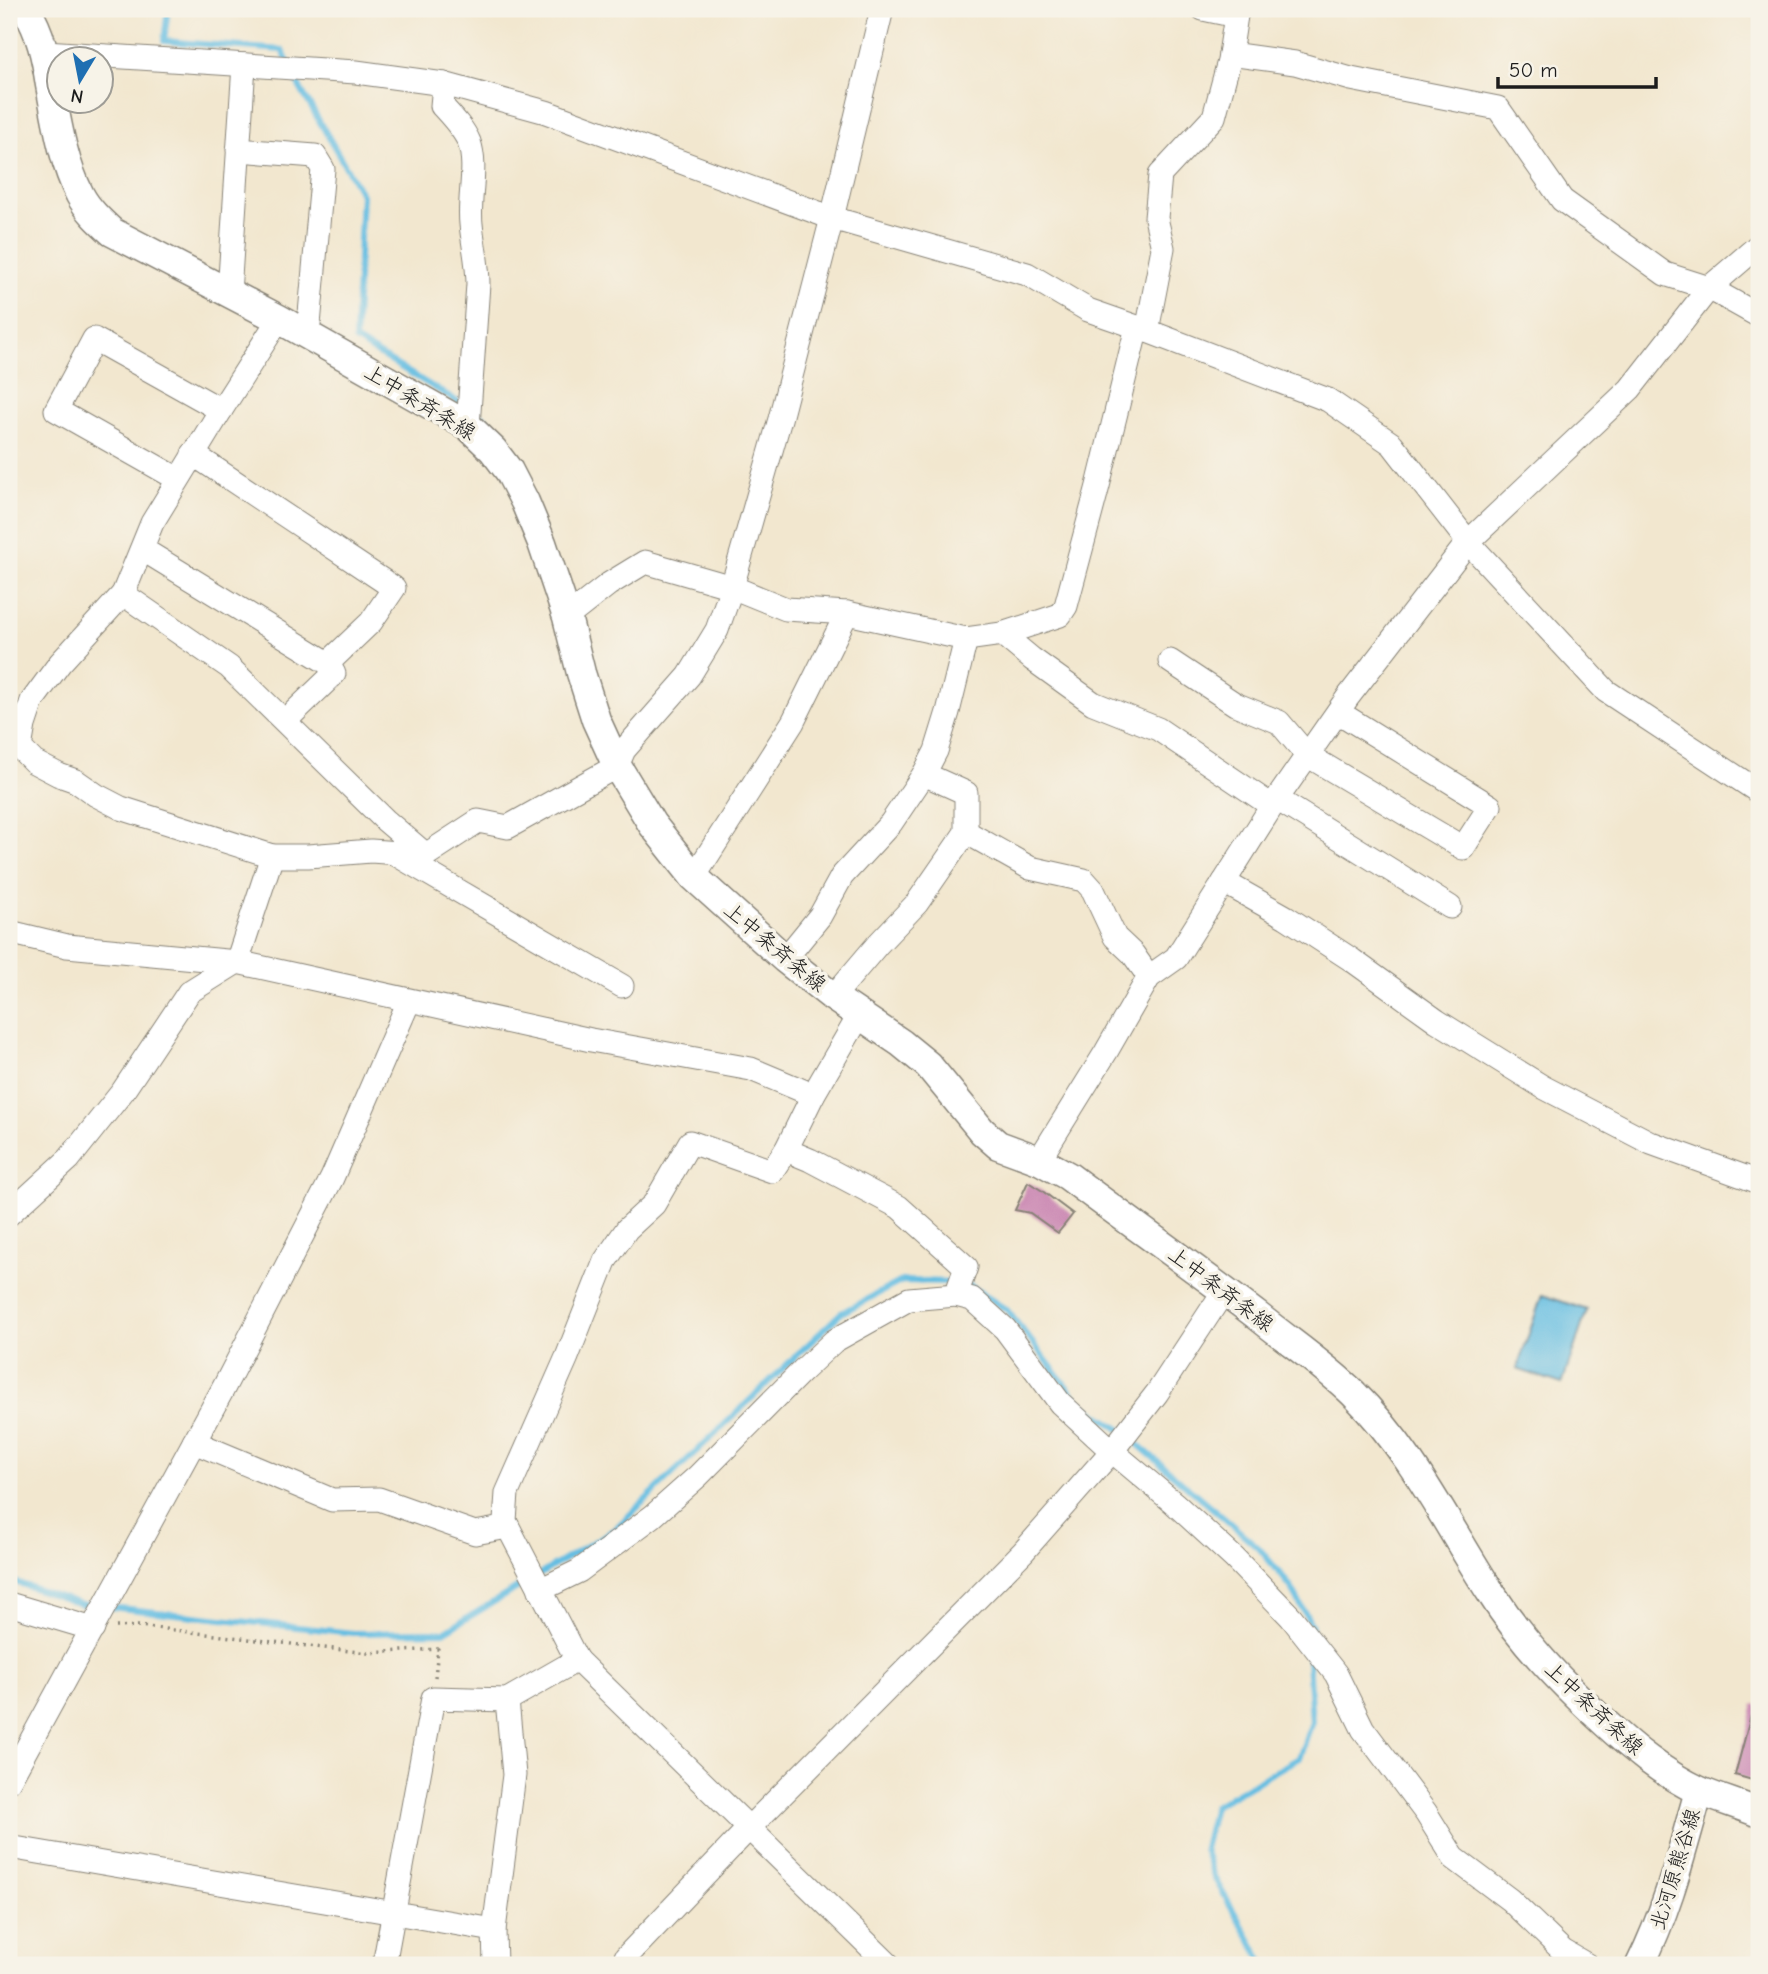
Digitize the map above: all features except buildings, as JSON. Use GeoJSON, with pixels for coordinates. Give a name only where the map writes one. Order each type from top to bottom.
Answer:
{"type":"FeatureCollection","features":[{"type":"Feature","properties":{"kind":"main road","name":"上中条斉条線"},"geometry":{"type":"LineString","coordinates":[[26,9],[36,25],[45,52],[60,137],[80,196],[95,217],[112,232],[279,319],[468,426],[493,450],[526,502],[567,617],[596,720],[617,766],[652,824],[694,877],[785,959],[928,1065],[982,1131],[998,1145],[1040,1160],[1068,1175],[1224,1291],[1353,1394],[1384,1427],[1417,1471],[1498,1604],[1528,1646],[1621,1737],[1663,1770],[1699,1791]]}},
{"type":"Feature","properties":{"kind":"main road","name":"北河原熊谷線"},"geometry":{"type":"LineString","coordinates":[[1640,1965],[1656,1933],[1672,1887],[1699,1791],[1759,1813]]}},
{"type":"Feature","properties":{"kind":"street"},"geometry":{"type":"LineString","coordinates":[[279,319],[152,523],[123,594],[60,663],[32,701],[20,748],[34,762],[76,781],[121,808],[272,856],[371,851],[426,855],[478,821],[508,827],[617,766],[624,750],[689,676],[717,630],[780,419],[882,9]]}},
{"type":"Feature","properties":{"kind":"street"},"geometry":{"type":"LineString","coordinates":[[567,617],[609,584],[645,562],[732,587],[786,609],[847,613],[966,639],[1002,634],[1060,615],[1066,606],[1163,248],[1156,218],[1160,175],[1214,117],[1230,54],[1236,12],[1202,9]]}},
{"type":"Feature","properties":{"kind":"street"},"geometry":{"type":"LineString","coordinates":[[45,52],[356,72],[444,84],[546,112],[832,218],[1027,274],[1088,310],[1328,400],[1392,444],[1468,542],[1606,691],[1759,792]]}},
{"type":"Feature","properties":{"kind":"street"},"geometry":{"type":"LineString","coordinates":[[1230,54],[1295,64],[1351,79],[1498,108],[1562,200],[1665,274],[1709,288],[1759,316]]}},
{"type":"Feature","properties":{"kind":"street"},"geometry":{"type":"LineString","coordinates":[[229,293],[244,65]]}},
{"type":"Feature","properties":{"kind":"street"},"geometry":{"type":"LineString","coordinates":[[444,84],[442,106],[461,128],[472,155],[470,221],[478,263],[478,284],[468,426]]}},
{"type":"Feature","properties":{"kind":"street"},"geometry":{"type":"LineString","coordinates":[[239,150],[315,156],[323,169],[308,336]]}},
{"type":"Feature","properties":{"kind":"street"},"geometry":{"type":"LineString","coordinates":[[1040,1160],[1149,977],[1176,958],[1307,755],[1468,542],[1630,389],[1709,288],[1759,245]]}},
{"type":"Feature","properties":{"kind":"street"},"geometry":{"type":"LineString","coordinates":[[178,479],[57,410],[94,340],[220,410]]}},
{"type":"Feature","properties":{"kind":"street"},"geometry":{"type":"LineString","coordinates":[[193,454],[394,588],[371,622],[328,663]]}},
{"type":"Feature","properties":{"kind":"street"},"geometry":{"type":"LineString","coordinates":[[142,549],[328,663],[334,674],[285,721]]}},
{"type":"Feature","properties":{"kind":"street"},"geometry":{"type":"LineString","coordinates":[[123,594],[229,667],[385,820],[426,855]]}},
{"type":"Feature","properties":{"kind":"street"},"geometry":{"type":"LineString","coordinates":[[694,877],[793,722],[847,613]]}},
{"type":"Feature","properties":{"kind":"street"},"geometry":{"type":"LineString","coordinates":[[1002,634],[1093,703],[1158,729],[1275,803],[1450,907]]}},
{"type":"Feature","properties":{"kind":"street"},"geometry":{"type":"LineString","coordinates":[[785,959],[820,916],[842,876],[891,823],[924,774],[936,751],[966,639]]}},
{"type":"Feature","properties":{"kind":"street"},"geometry":{"type":"LineString","coordinates":[[1170,661],[1235,704],[1279,722],[1307,755],[1463,848],[1490,806],[1338,712]]}},
{"type":"Feature","properties":{"kind":"street"},"geometry":{"type":"LineString","coordinates":[[833,997],[917,903],[966,832],[966,793],[924,774]]}},
{"type":"Feature","properties":{"kind":"street"},"geometry":{"type":"LineString","coordinates":[[966,832],[1030,868],[1084,880],[1093,890],[1115,937],[1133,954],[1149,977]]}},
{"type":"Feature","properties":{"kind":"street"},"geometry":{"type":"LineString","coordinates":[[392,852],[622,986]]}},
{"type":"Feature","properties":{"kind":"street"},"geometry":{"type":"LineString","coordinates":[[9,1214],[69,1159],[123,1091],[189,992],[237,962],[272,856]]}},
{"type":"Feature","properties":{"kind":"street"},"geometry":{"type":"LineString","coordinates":[[1224,882],[1286,917],[1437,1021],[1543,1087],[1651,1143],[1759,1182]]}},
{"type":"Feature","properties":{"kind":"street"},"geometry":{"type":"LineString","coordinates":[[9,932],[67,946],[237,962],[591,1040],[751,1069],[813,1095]]}},
{"type":"Feature","properties":{"kind":"street"},"geometry":{"type":"LineString","coordinates":[[9,1781],[194,1442],[332,1178],[409,1001]]}},
{"type":"Feature","properties":{"kind":"street"},"geometry":{"type":"LineString","coordinates":[[859,1016],[772,1171],[690,1142],[654,1204],[627,1229],[605,1261],[567,1357],[507,1493],[505,1521],[577,1660],[889,1965]]}},
{"type":"Feature","properties":{"kind":"street"},"geometry":{"type":"LineString","coordinates":[[786,1150],[899,1207],[966,1267],[956,1295]]}},
{"type":"Feature","properties":{"kind":"street"},"geometry":{"type":"LineString","coordinates":[[623,1965],[626,1957],[749,1828],[1023,1552],[1112,1451],[1157,1393],[1224,1291]]}},
{"type":"Feature","properties":{"kind":"street"},"geometry":{"type":"LineString","coordinates":[[540,1590],[579,1571],[653,1516],[698,1476],[835,1341],[909,1299],[956,1295],[972,1299],[1005,1329],[1060,1403],[1224,1549],[1291,1617],[1336,1674],[1363,1729],[1426,1813],[1454,1858],[1510,1900],[1563,1951],[1587,1965]]}},
{"type":"Feature","properties":{"kind":"street"},"geometry":{"type":"LineString","coordinates":[[194,1442],[332,1500],[379,1499],[475,1533],[508,1527]]}},
{"type":"Feature","properties":{"kind":"street"},"geometry":{"type":"LineString","coordinates":[[9,1604],[93,1629]]}},
{"type":"Feature","properties":{"kind":"street"},"geometry":{"type":"LineString","coordinates":[[384,1965],[433,1698],[507,1700],[577,1660]]}},
{"type":"Feature","properties":{"kind":"street"},"geometry":{"type":"LineString","coordinates":[[495,1965],[494,1930],[514,1775],[507,1700]]}},
{"type":"Feature","properties":{"kind":"street"},"geometry":{"type":"LineString","coordinates":[[9,1847],[494,1930]]}},
{"type":"Feature","properties":{"kind":"path"},"geometry":{"type":"LineString","coordinates":[[93,1629],[139,1626],[367,1653],[438,1648],[433,1698]]}},
{"type":"Feature","properties":{"kind":"water"},"geometry":{"type":"Polygon","coordinates":[[[1542,1295],[1587,1310],[1562,1384],[1517,1369],[1542,1295]]]}},
{"type":"Feature","properties":{"kind":"waterway"},"geometry":{"type":"LineString","coordinates":[[168,9],[164,41],[282,50],[288,62]]}},
{"type":"Feature","properties":{"kind":"waterway"},"geometry":{"type":"LineString","coordinates":[[292,72],[362,195],[355,340],[463,405]]}},
{"type":"Feature","properties":{"kind":"waterway"},"geometry":{"type":"LineString","coordinates":[[475,412],[484,417],[515,454]]}},
{"type":"Feature","properties":{"kind":"waterway"},"geometry":{"type":"LineString","coordinates":[[110,1607],[353,1633],[444,1632],[615,1529],[841,1313],[902,1281],[955,1282]]}},
{"type":"Feature","properties":{"kind":"waterway"},"geometry":{"type":"LineString","coordinates":[[966,1283],[1007,1310],[1079,1402],[1121,1430],[1259,1548],[1291,1587],[1312,1626],[1311,1629]]}},
{"type":"Feature","properties":{"kind":"waterway"},"geometry":{"type":"LineString","coordinates":[[9,1580],[81,1604],[100,1606]]}},
{"type":"Feature","properties":{"kind":"waterway"},"geometry":{"type":"LineString","coordinates":[[1265,1965],[1215,1879],[1204,1849],[1214,1806],[1299,1758],[1312,1722],[1309,1650]]}}]}
